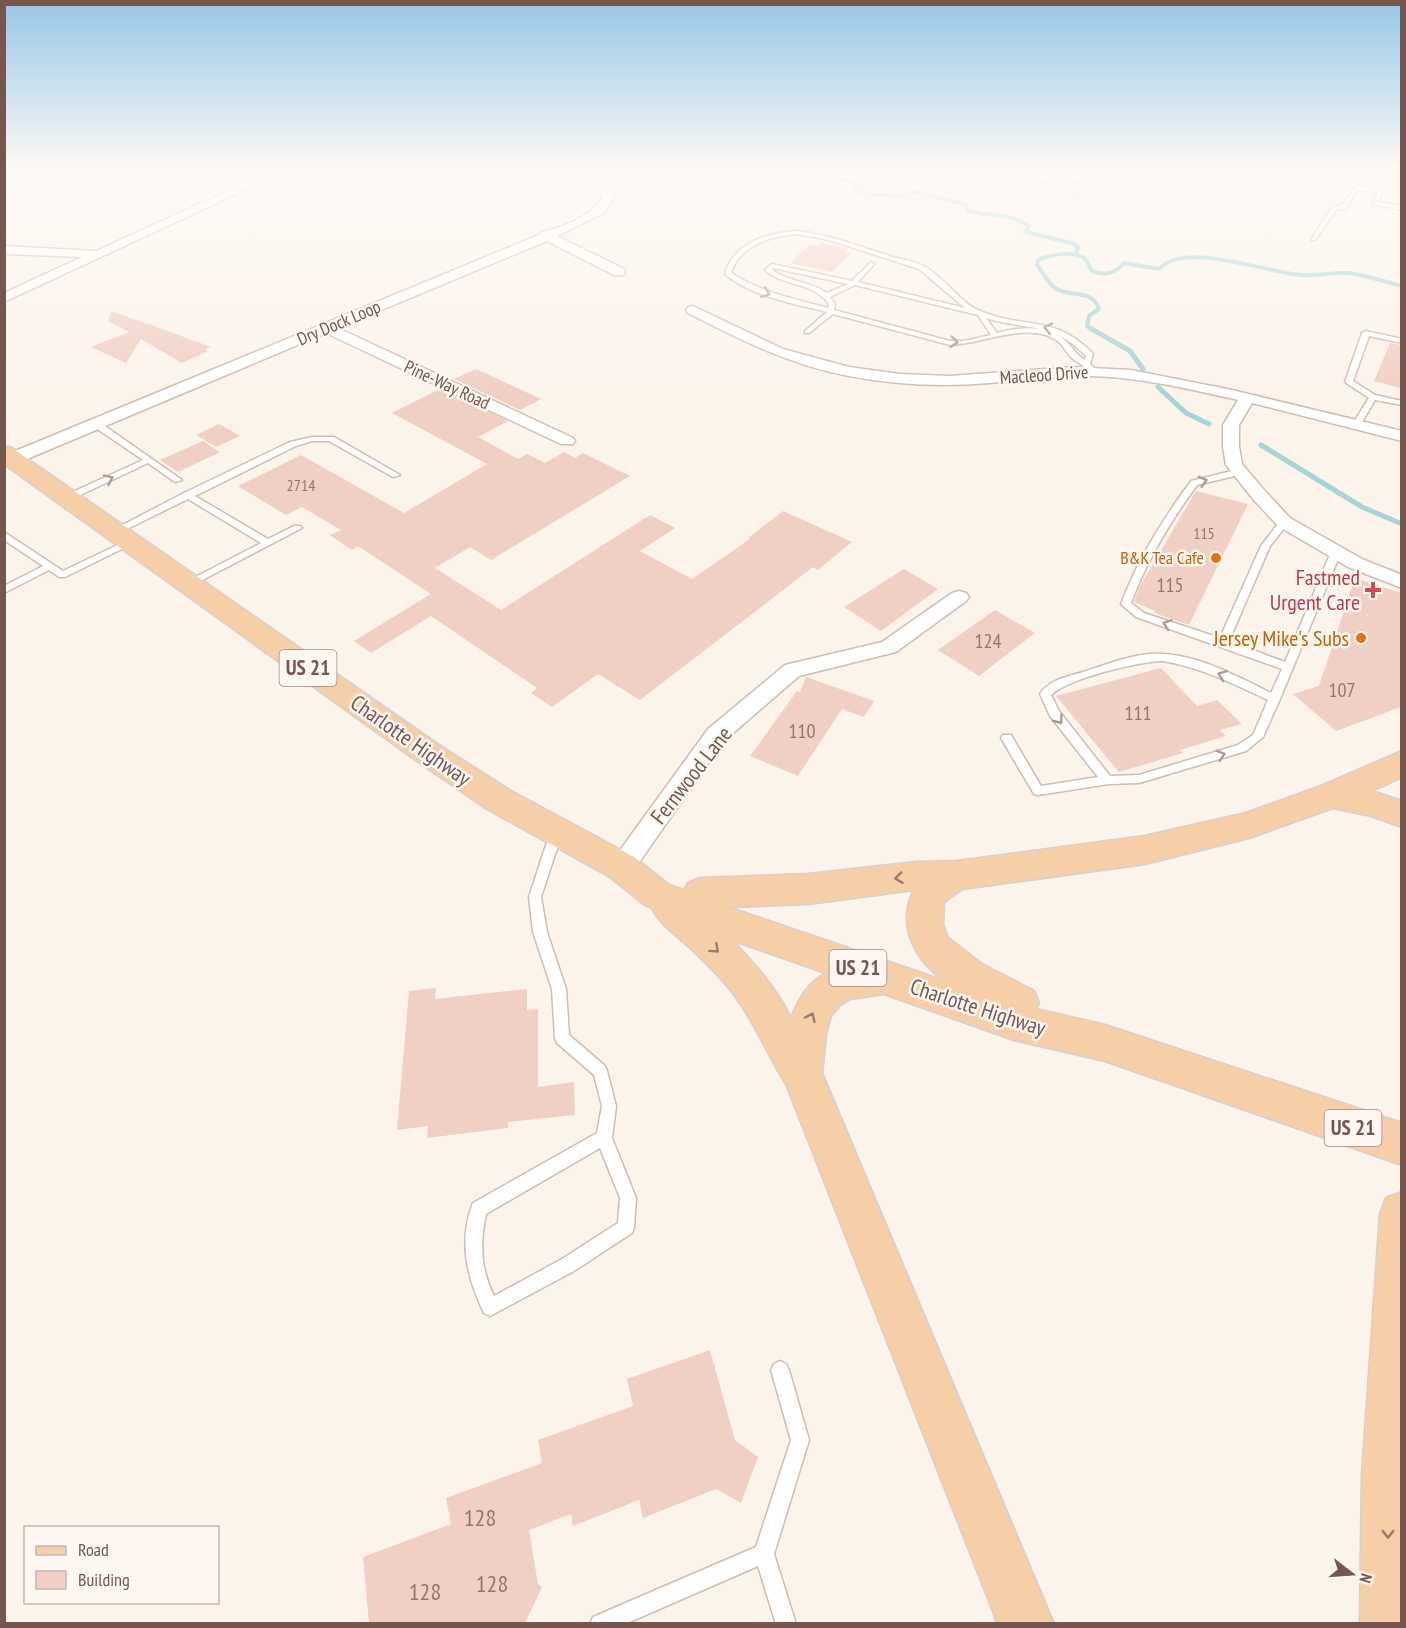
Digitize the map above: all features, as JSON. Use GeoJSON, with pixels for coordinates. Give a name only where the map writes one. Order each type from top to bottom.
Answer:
{"type":"FeatureCollection","features":[{"type":"Feature","properties":{"kind":"main road","name":"Charlotte Highway"},"geometry":{"type":"LineString","coordinates":[[10,461],[69,497],[428,753],[499,800],[622,867],[666,880],[1020,1003],[1106,1043],[1401,1144]]}},
{"type":"Feature","properties":{"kind":"main road"},"geometry":{"type":"LineString","coordinates":[[700,893],[808,889],[916,876],[957,875],[1145,850],[1249,825],[1332,795],[1401,763]]}},
{"type":"Feature","properties":{"kind":"main road"},"geometry":{"type":"LineString","coordinates":[[1332,795],[1375,804],[1401,814]]}},
{"type":"Feature","properties":{"kind":"main road","name":"Charlotte Highway"},"geometry":{"type":"LineString","coordinates":[[622,867],[657,895],[753,932],[1014,1022],[1106,1043]]}},
{"type":"Feature","properties":{"kind":"main road"},"geometry":{"type":"LineString","coordinates":[[957,875],[941,882],[928,897],[925,915],[927,936],[943,958],[1020,1003]]}},
{"type":"Feature","properties":{"kind":"main road"},"geometry":{"type":"LineString","coordinates":[[657,895],[745,979],[767,1010],[782,1042],[801,1073],[1026,1623]]}},
{"type":"Feature","properties":{"kind":"main road"},"geometry":{"type":"LineString","coordinates":[[801,1073],[804,1033],[819,1001],[829,990],[844,982],[858,978],[885,978]]}},
{"type":"Feature","properties":{"kind":"main road"},"geometry":{"type":"LineString","coordinates":[[1388,1623],[1388,1475],[1401,1214]]}},
{"type":"Feature","properties":{"kind":"street"},"geometry":{"type":"LineString","coordinates":[[4,298],[122,245]]}},
{"type":"Feature","properties":{"kind":"street","name":"Dry Dock Loop"},"geometry":{"type":"LineString","coordinates":[[10,461],[522,245]]}},
{"type":"Feature","properties":{"kind":"street"},"geometry":{"type":"LineString","coordinates":[[565,245],[619,272]]}},
{"type":"Feature","properties":{"kind":"street"},"geometry":{"type":"LineString","coordinates":[[4,250],[100,255]]}},
{"type":"Feature","properties":{"kind":"street","name":"Macleod Drive"},"geometry":{"type":"LineString","coordinates":[[693,310],[780,353],[824,366],[872,375],[924,380],[976,380],[1090,367],[1247,398],[1401,436]]}},
{"type":"Feature","properties":{"kind":"street","name":"Pine-Way Road"},"geometry":{"type":"LineString","coordinates":[[326,328],[567,441]]}},
{"type":"Feature","properties":{"kind":"street"},"geometry":{"type":"LineString","coordinates":[[1247,398],[1231,424],[1234,465],[1284,522],[1355,563],[1401,582]]}},
{"type":"Feature","properties":{"kind":"street","name":"Fernwood Lane"},"geometry":{"type":"LineString","coordinates":[[622,867],[716,735],[792,670],[889,647],[959,597]]}},
{"type":"Feature","properties":{"kind":"lane"},"geometry":{"type":"LineString","coordinates":[[753,245],[738,255],[729,266],[728,274],[745,285],[830,313],[950,343],[977,342],[994,334],[1018,330],[1042,333],[1058,339],[1075,357],[1090,367]]}},
{"type":"Feature","properties":{"kind":"lane"},"geometry":{"type":"LineString","coordinates":[[848,245],[927,271],[956,299],[980,314],[994,334]]}},
{"type":"Feature","properties":{"kind":"lane"},"geometry":{"type":"LineString","coordinates":[[827,296],[854,283],[870,264]]}},
{"type":"Feature","properties":{"kind":"lane"},"geometry":{"type":"LineString","coordinates":[[807,332],[830,313],[832,304],[827,296],[802,283],[772,274],[768,270],[772,266],[1059,331],[1079,342],[1090,356],[1090,367]]}},
{"type":"Feature","properties":{"kind":"lane"},"geometry":{"type":"LineString","coordinates":[[1401,341],[1365,333],[1349,382],[1373,397],[1401,403]]}},
{"type":"Feature","properties":{"kind":"lane"},"geometry":{"type":"LineString","coordinates":[[1356,425],[1373,397]]}},
{"type":"Feature","properties":{"kind":"lane"},"geometry":{"type":"LineString","coordinates":[[96,424],[178,480]]}},
{"type":"Feature","properties":{"kind":"lane"},"geometry":{"type":"LineString","coordinates":[[4,535],[62,575],[187,495],[293,444],[312,439],[331,439],[396,475]]}},
{"type":"Feature","properties":{"kind":"lane"},"geometry":{"type":"LineString","coordinates":[[69,497],[149,460]]}},
{"type":"Feature","properties":{"kind":"lane"},"geometry":{"type":"LineString","coordinates":[[1240,472],[1194,483],[1132,585],[1126,604],[1140,615],[1288,667]]}},
{"type":"Feature","properties":{"kind":"lane"},"geometry":{"type":"LineString","coordinates":[[187,495],[268,543]]}},
{"type":"Feature","properties":{"kind":"lane"},"geometry":{"type":"LineString","coordinates":[[1222,643],[1266,546],[1284,522]]}},
{"type":"Feature","properties":{"kind":"lane"},"geometry":{"type":"LineString","coordinates":[[189,584],[297,528]]}},
{"type":"Feature","properties":{"kind":"lane"},"geometry":{"type":"LineString","coordinates":[[1007,738],[1038,791],[1109,780],[1139,779],[1242,748],[1257,737],[1336,552]]}},
{"type":"Feature","properties":{"kind":"lane"},"geometry":{"type":"LineString","coordinates":[[4,590],[50,566]]}},
{"type":"Feature","properties":{"kind":"lane"},"geometry":{"type":"LineString","coordinates":[[1109,780],[1054,713],[1045,694],[1056,684],[1150,657],[1180,661],[1224,675],[1275,699]]}},
{"type":"Feature","properties":{"kind":"lane"},"geometry":{"type":"LineString","coordinates":[[556,833],[535,897],[540,932],[560,989],[562,1038],[600,1071],[609,1106],[604,1138],[628,1198],[626,1227],[568,1266],[490,1307],[477,1281],[471,1244],[479,1209],[604,1138]]}},
{"type":"Feature","properties":{"kind":"lane"},"geometry":{"type":"LineString","coordinates":[[780,1370],[800,1440],[764,1554],[786,1623]]}},
{"type":"Feature","properties":{"kind":"lane"},"geometry":{"type":"LineString","coordinates":[[600,1623],[764,1554]]}},
{"type":"Feature","properties":{"kind":"building"},"geometry":{"type":"Polygon","coordinates":[[[809,245],[832,245],[848,248],[845,252],[851,253],[832,272],[790,263],[809,245]]]}},
{"type":"Feature","properties":{"kind":"building"},"geometry":{"type":"Polygon","coordinates":[[[112,311],[211,347],[205,349],[208,351],[182,363],[141,339],[126,363],[91,347],[129,332],[108,321],[112,311]]]}},
{"type":"Feature","properties":{"kind":"building"},"geometry":{"type":"Polygon","coordinates":[[[1390,343],[1401,345],[1401,388],[1374,381],[1390,343]]]}},
{"type":"Feature","properties":{"kind":"building"},"geometry":{"type":"Polygon","coordinates":[[[476,369],[541,399],[520,410],[454,379],[476,369]]]}},
{"type":"Feature","properties":{"kind":"building"},"geometry":{"type":"Polygon","coordinates":[[[440,389],[508,421],[478,437],[518,459],[527,454],[545,463],[564,452],[575,458],[583,453],[630,476],[491,560],[470,547],[435,568],[501,610],[650,515],[675,528],[640,551],[692,579],[750,539],[748,538],[783,511],[852,542],[818,570],[813,567],[640,700],[598,674],[552,707],[531,693],[537,688],[431,616],[371,653],[354,641],[431,594],[358,546],[352,550],[330,535],[341,530],[302,507],[286,515],[238,486],[301,455],[404,513],[487,464],[392,413],[440,389]]]}},
{"type":"Feature","properties":{"kind":"building"},"geometry":{"type":"Polygon","coordinates":[[[219,424],[240,436],[216,447],[196,435],[219,424]]]}},
{"type":"Feature","properties":{"kind":"building"},"geometry":{"type":"Polygon","coordinates":[[[203,441],[220,452],[178,472],[160,460],[203,441]]]}},
{"type":"Feature","properties":{"kind":"building"},"geometry":{"type":"Polygon","coordinates":[[[1196,491],[1248,504],[1189,625],[1154,613],[1155,611],[1134,602],[1140,586],[1196,491]]]}},
{"type":"Feature","properties":{"kind":"building"},"geometry":{"type":"Polygon","coordinates":[[[904,569],[938,589],[881,631],[844,607],[904,569]]]}},
{"type":"Feature","properties":{"kind":"building"},"geometry":{"type":"Polygon","coordinates":[[[1355,578],[1401,593],[1401,707],[1336,731],[1293,694],[1319,686],[1355,578]]]}},
{"type":"Feature","properties":{"kind":"building"},"geometry":{"type":"Polygon","coordinates":[[[995,610],[1035,633],[979,676],[938,650],[995,610]]]}},
{"type":"Feature","properties":{"kind":"building"},"geometry":{"type":"Polygon","coordinates":[[[1161,668],[1197,706],[1217,700],[1242,724],[1220,730],[1226,736],[1180,750],[1183,753],[1119,772],[1056,696],[1161,668]]]}},
{"type":"Feature","properties":{"kind":"building"},"geometry":{"type":"Polygon","coordinates":[[[806,677],[874,701],[864,717],[842,709],[798,776],[750,756],[797,691],[818,699],[800,692],[806,677]]]}},
{"type":"Feature","properties":{"kind":"building"},"geometry":{"type":"Polygon","coordinates":[[[436,988],[435,999],[527,989],[527,1010],[538,1009],[538,1087],[574,1082],[575,1115],[508,1122],[508,1128],[427,1138],[428,1126],[397,1130],[409,991],[436,988]]]}},
{"type":"Feature","properties":{"kind":"building"},"geometry":{"type":"Polygon","coordinates":[[[710,1350],[735,1440],[758,1457],[741,1503],[716,1489],[643,1518],[639,1500],[573,1526],[571,1514],[529,1530],[538,1584],[542,1587],[525,1623],[369,1623],[363,1557],[451,1524],[446,1498],[542,1463],[538,1440],[633,1406],[627,1379],[710,1350]]]}},
{"type":"Feature","properties":{"kind":"waterway"},"geometry":{"type":"LineString","coordinates":[[1075,245],[1078,247],[1076,253]]}},
{"type":"Feature","properties":{"kind":"waterway"},"geometry":{"type":"LineString","coordinates":[[1092,330],[1087,326],[1089,316],[1099,309],[1096,302],[1086,296],[1067,293],[1055,288],[1037,265],[1038,260],[1054,255],[1074,254],[1084,258],[1092,271],[1105,274],[1117,270],[1124,263],[1159,269],[1171,261],[1187,257],[1206,258],[1302,275],[1355,274],[1402,286]]}},
{"type":"Feature","properties":{"kind":"waterway"},"geometry":{"type":"LineString","coordinates":[[1090,328],[1130,351],[1143,369]]}},
{"type":"Feature","properties":{"kind":"waterway"},"geometry":{"type":"LineString","coordinates":[[1158,387],[1186,413],[1209,424]]}},
{"type":"Feature","properties":{"kind":"waterway"},"geometry":{"type":"LineString","coordinates":[[1261,445],[1362,507],[1402,524]]}},
{"type":"Feature","properties":{"kind":"place","name":"B&K Tea Cafe"},"geometry":{"type":"Point","coordinates":[1216,558]}},
{"type":"Feature","properties":{"kind":"place","name":"Fastmed Urgent Care"},"geometry":{"type":"Point","coordinates":[1373,590]}},
{"type":"Feature","properties":{"kind":"place","name":"Jersey Mike's Subs"},"geometry":{"type":"Point","coordinates":[1361,638]}}]}
